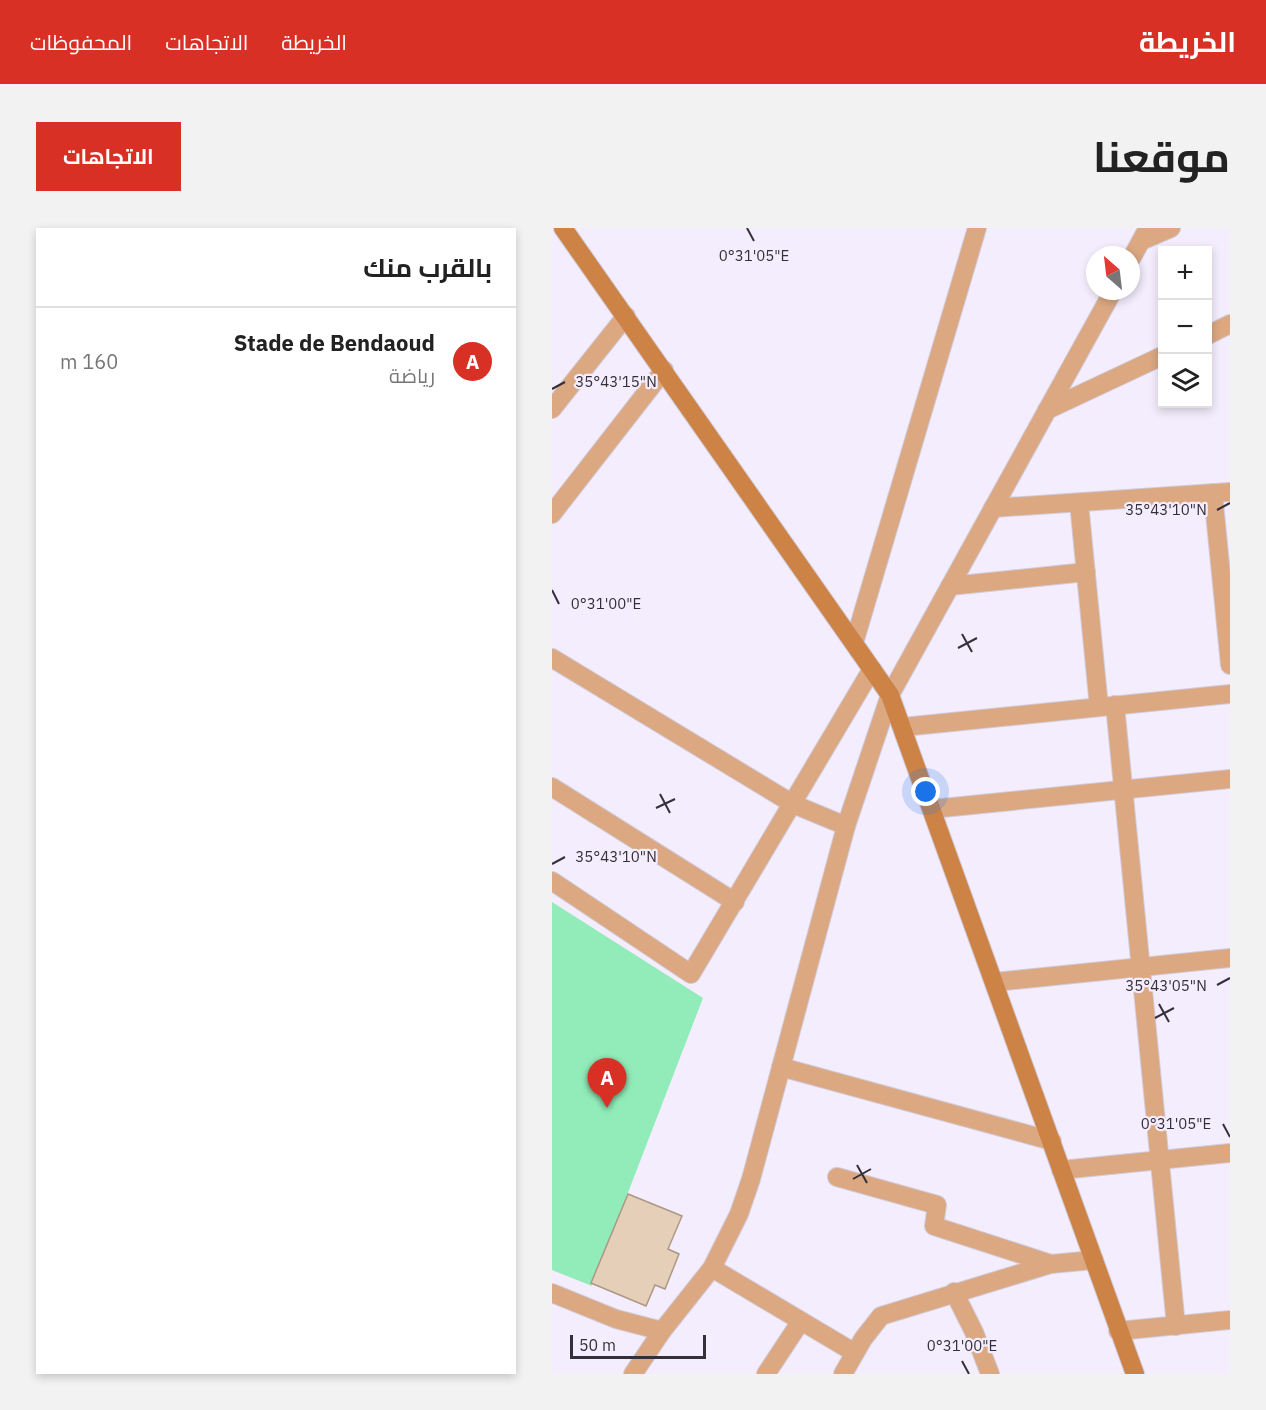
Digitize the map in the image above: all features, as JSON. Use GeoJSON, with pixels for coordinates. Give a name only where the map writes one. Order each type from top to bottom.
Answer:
{"type":"FeatureCollection","features":[{"type":"Feature","properties":{"kind":"street"},"geometry":{"type":"LineString","coordinates":[[564,228],[890,695],[1135,1374]]}},
{"type":"Feature","properties":{"kind":"street"},"geometry":{"type":"LineString","coordinates":[[854,643],[977,228]]}},
{"type":"Feature","properties":{"kind":"street"},"geometry":{"type":"LineString","coordinates":[[1144,235],[1171,228]]}},
{"type":"Feature","properties":{"kind":"street"},"geometry":{"type":"LineString","coordinates":[[633,1374],[662,1331],[712,1268],[739,1214],[846,826],[890,695],[1108,300]]}},
{"type":"Feature","properties":{"kind":"street"},"geometry":{"type":"LineString","coordinates":[[552,409],[626,316]]}},
{"type":"Feature","properties":{"kind":"street"},"geometry":{"type":"LineString","coordinates":[[1212,333],[1230,324]]}},
{"type":"Feature","properties":{"kind":"street"},"geometry":{"type":"LineString","coordinates":[[1047,410],[1158,358]]}},
{"type":"Feature","properties":{"kind":"street"},"geometry":{"type":"LineString","coordinates":[[552,514],[664,370]]}},
{"type":"Feature","properties":{"kind":"street"},"geometry":{"type":"LineString","coordinates":[[993,508],[1222,493],[1230,664]]}},
{"type":"Feature","properties":{"kind":"street"},"geometry":{"type":"LineString","coordinates":[[1079,503],[1086,572],[1107,706],[1124,790],[1176,1326]]}},
{"type":"Feature","properties":{"kind":"street"},"geometry":{"type":"LineString","coordinates":[[950,586],[1086,572]]}},
{"type":"Feature","properties":{"kind":"street"},"geometry":{"type":"LineString","coordinates":[[552,658],[794,804],[846,826]]}},
{"type":"Feature","properties":{"kind":"street"},"geometry":{"type":"LineString","coordinates":[[552,881],[691,974],[794,804],[872,669]]}},
{"type":"Feature","properties":{"kind":"street"},"geometry":{"type":"LineString","coordinates":[[903,727],[1230,694]]}},
{"type":"Feature","properties":{"kind":"street"},"geometry":{"type":"LineString","coordinates":[[932,809],[1230,779]]}},
{"type":"Feature","properties":{"kind":"street"},"geometry":{"type":"LineString","coordinates":[[552,786],[735,902]]}},
{"type":"Feature","properties":{"kind":"street"},"geometry":{"type":"LineString","coordinates":[[995,982],[1230,958]]}},
{"type":"Feature","properties":{"kind":"street"},"geometry":{"type":"LineString","coordinates":[[781,1067],[1052,1141]]}},
{"type":"Feature","properties":{"kind":"street"},"geometry":{"type":"LineString","coordinates":[[1061,1170],[1230,1153]]}},
{"type":"Feature","properties":{"kind":"street"},"geometry":{"type":"LineString","coordinates":[[837,1177],[937,1205],[934,1226],[1050,1264]]}},
{"type":"Feature","properties":{"kind":"street"},"geometry":{"type":"LineString","coordinates":[[843,1374],[881,1316],[1050,1264],[1094,1260]]}},
{"type":"Feature","properties":{"kind":"street"},"geometry":{"type":"LineString","coordinates":[[712,1268],[855,1353]]}},
{"type":"Feature","properties":{"kind":"street"},"geometry":{"type":"LineString","coordinates":[[954,1292],[974,1332],[990,1374]]}},
{"type":"Feature","properties":{"kind":"street"},"geometry":{"type":"LineString","coordinates":[[552,1293],[616,1319],[662,1331]]}},
{"type":"Feature","properties":{"kind":"street"},"geometry":{"type":"LineString","coordinates":[[1118,1331],[1230,1320]]}},
{"type":"Feature","properties":{"kind":"street"},"geometry":{"type":"LineString","coordinates":[[766,1374],[801,1321]]}},
{"type":"Feature","properties":{"kind":"green space"},"geometry":{"type":"Polygon","coordinates":[[[552,902],[703,998],[592,1286],[552,1270],[552,902]]]}},
{"type":"Feature","properties":{"kind":"building"},"geometry":{"type":"Polygon","coordinates":[[[628,1194],[682,1216],[668,1249],[679,1254],[665,1289],[655,1285],[646,1306],[591,1283],[628,1194]]]}},
{"type":"Feature","properties":{"kind":"place","name":"Stade de Bendaoud"},"geometry":{"type":"Point","coordinates":[607,1108]}}]}
